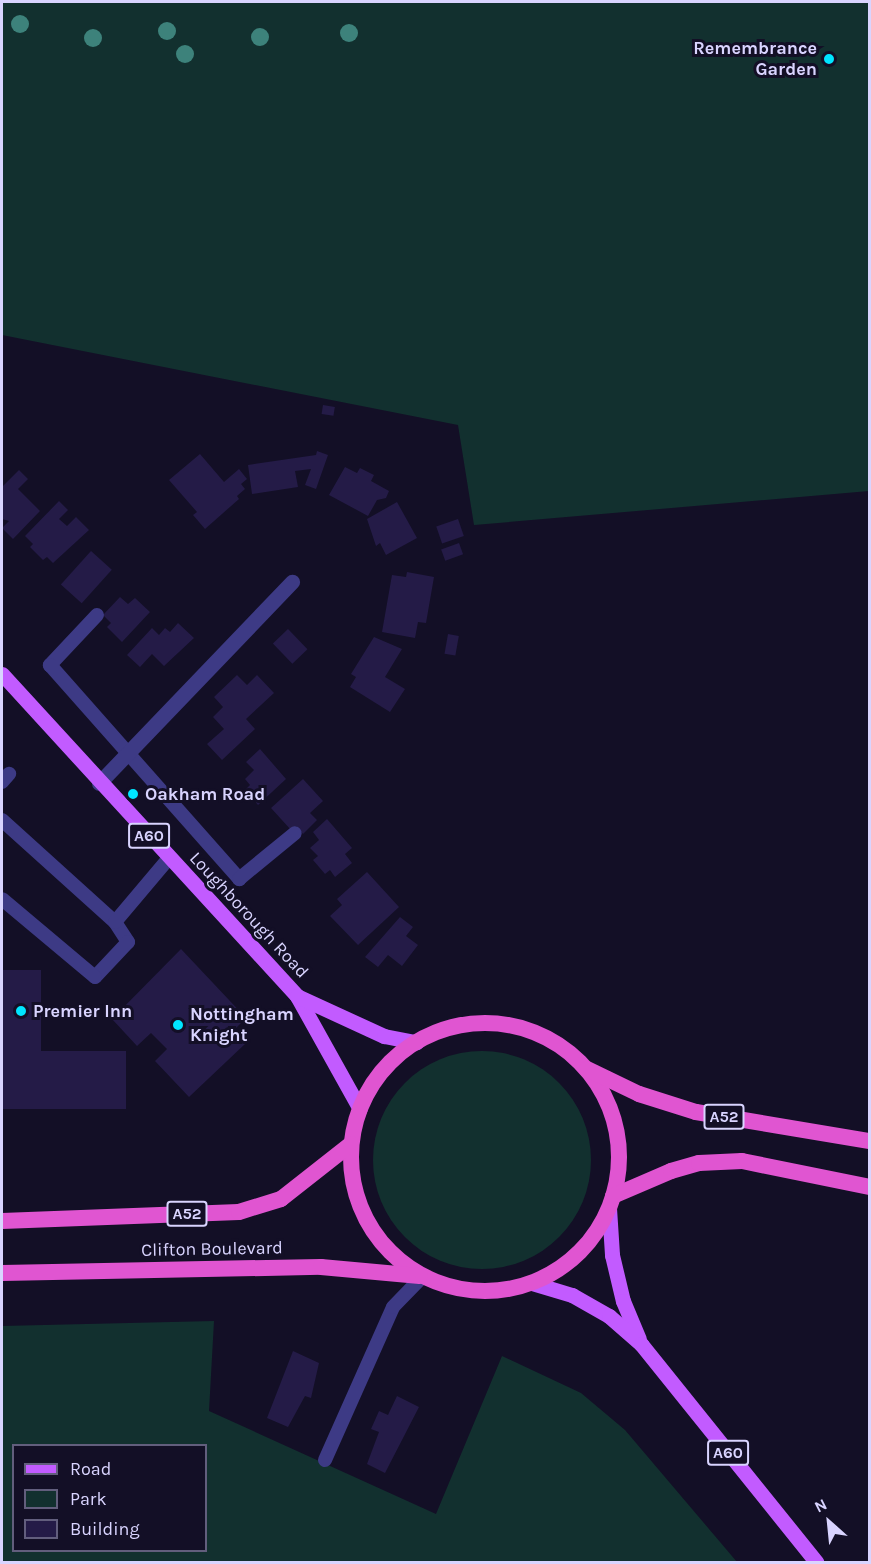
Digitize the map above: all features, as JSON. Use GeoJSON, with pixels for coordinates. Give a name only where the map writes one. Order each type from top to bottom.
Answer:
{"type":"FeatureCollection","features":[{"type":"Feature","properties":{"kind":"highway","name":"A52"},"geometry":{"type":"LineString","coordinates":[[475,1024],[506,1024],[536,1033],[563,1048],[586,1069],[605,1097],[616,1129],[619,1163],[611,1202],[586,1245],[570,1261],[532,1282],[477,1291],[423,1276],[397,1258],[376,1235],[365,1216],[352,1176],[351,1144],[360,1109],[373,1083],[392,1060],[416,1042],[444,1029],[475,1024]]}},
{"type":"Feature","properties":{"kind":"highway","name":"A52"},"geometry":{"type":"LineString","coordinates":[[586,1069],[639,1094],[696,1112],[870,1141]]}},
{"type":"Feature","properties":{"kind":"highway","name":"Clifton Boulevard"},"geometry":{"type":"LineString","coordinates":[[2,1221],[239,1212],[281,1199],[351,1144]]}},
{"type":"Feature","properties":{"kind":"highway"},"geometry":{"type":"LineString","coordinates":[[611,1202],[671,1171],[699,1163],[742,1161],[870,1187]]}},
{"type":"Feature","properties":{"kind":"highway","name":"Clifton Boulevard"},"geometry":{"type":"LineString","coordinates":[[2,1273],[321,1267],[423,1276]]}},
{"type":"Feature","properties":{"kind":"main road","name":"Loughborough Road"},"geometry":{"type":"LineString","coordinates":[[2,674],[99,783],[297,996],[360,1109]]}},
{"type":"Feature","properties":{"kind":"main road","name":"Loughborough Road"},"geometry":{"type":"LineString","coordinates":[[297,996],[384,1036],[416,1042]]}},
{"type":"Feature","properties":{"kind":"main road","name":"A60"},"geometry":{"type":"LineString","coordinates":[[611,1202],[612,1255],[623,1301],[641,1344]]}},
{"type":"Feature","properties":{"kind":"main road","name":"A60"},"geometry":{"type":"LineString","coordinates":[[532,1282],[572,1295],[609,1316],[641,1344],[816,1563]]}},
{"type":"Feature","properties":{"kind":"street"},"geometry":{"type":"LineString","coordinates":[[99,783],[292,582]]}},
{"type":"Feature","properties":{"kind":"lane"},"geometry":{"type":"LineString","coordinates":[[97,615],[50,665],[238,879],[295,832]]}},
{"type":"Feature","properties":{"kind":"lane"},"geometry":{"type":"LineString","coordinates":[[2,820],[115,922],[128,942],[95,977],[2,898]]}},
{"type":"Feature","properties":{"kind":"lane"},"geometry":{"type":"LineString","coordinates":[[115,922],[169,858]]}},
{"type":"Feature","properties":{"kind":"lane"},"geometry":{"type":"LineString","coordinates":[[325,1460],[393,1307],[423,1276]]}},
{"type":"Feature","properties":{"kind":"green space"},"geometry":{"type":"Polygon","coordinates":[[[2,2],[869,2],[869,491],[474,525],[458,425],[2,335],[2,2]]]}},
{"type":"Feature","properties":{"kind":"green space"},"geometry":{"type":"Polygon","coordinates":[[[471,1051],[493,1051],[514,1055],[534,1063],[551,1075],[567,1091],[579,1108],[587,1128],[591,1160],[587,1192],[579,1212],[567,1229],[551,1245],[534,1257],[514,1265],[493,1269],[471,1269],[450,1265],[430,1257],[413,1245],[397,1229],[385,1212],[377,1192],[373,1171],[373,1149],[377,1128],[385,1108],[397,1091],[413,1075],[430,1063],[450,1055],[471,1051]]]}},
{"type":"Feature","properties":{"kind":"green space"},"geometry":{"type":"Polygon","coordinates":[[[214,1321],[209,1411],[436,1514],[502,1356],[581,1393],[625,1430],[737,1562],[2,1562],[2,1326],[214,1321]]]}},
{"type":"Feature","properties":{"kind":"building"},"geometry":{"type":"Polygon","coordinates":[[[323,405],[335,407],[333,416],[322,414],[323,405]]]}},
{"type":"Feature","properties":{"kind":"building"},"geometry":{"type":"Polygon","coordinates":[[[317,451],[328,455],[316,489],[305,485],[311,469],[295,471],[298,487],[252,494],[248,465],[316,455],[317,451]]]}},
{"type":"Feature","properties":{"kind":"building"},"geometry":{"type":"Polygon","coordinates":[[[200,454],[224,482],[239,469],[247,479],[241,484],[245,489],[237,496],[239,499],[205,529],[193,515],[197,512],[169,480],[200,454]]]}},
{"type":"Feature","properties":{"kind":"building"},"geometry":{"type":"Polygon","coordinates":[[[345,467],[357,473],[360,468],[374,475],[371,481],[389,491],[386,498],[377,500],[368,516],[329,495],[345,467]]]}},
{"type":"Feature","properties":{"kind":"building"},"geometry":{"type":"Polygon","coordinates":[[[19,470],[28,479],[18,489],[40,511],[13,539],[2,528],[9,521],[2,519],[2,487],[19,470]]]}},
{"type":"Feature","properties":{"kind":"building"},"geometry":{"type":"Polygon","coordinates":[[[59,501],[68,510],[59,519],[67,526],[76,517],[89,530],[53,563],[47,557],[43,560],[30,547],[33,544],[25,536],[59,501]]]}},
{"type":"Feature","properties":{"kind":"building"},"geometry":{"type":"Polygon","coordinates":[[[397,502],[417,538],[386,555],[380,543],[376,546],[367,519],[397,502]]]}},
{"type":"Feature","properties":{"kind":"building"},"geometry":{"type":"Polygon","coordinates":[[[458,519],[464,536],[442,544],[436,526],[458,519]]]}},
{"type":"Feature","properties":{"kind":"building"},"geometry":{"type":"Polygon","coordinates":[[[459,543],[463,554],[445,561],[441,549],[459,543]]]}},
{"type":"Feature","properties":{"kind":"building"},"geometry":{"type":"Polygon","coordinates":[[[91,551],[112,570],[82,603],[61,584],[91,551]]]}},
{"type":"Feature","properties":{"kind":"building"},"geometry":{"type":"Polygon","coordinates":[[[407,572],[434,577],[426,623],[418,622],[415,638],[382,632],[392,575],[406,577],[407,572]]]}},
{"type":"Feature","properties":{"kind":"building"},"geometry":{"type":"Polygon","coordinates":[[[120,597],[128,604],[135,598],[150,612],[122,642],[107,627],[111,623],[103,615],[120,597]]]}},
{"type":"Feature","properties":{"kind":"building"},"geometry":{"type":"Polygon","coordinates":[[[178,623],[194,638],[164,666],[152,654],[140,667],[127,655],[152,628],[159,635],[165,628],[170,632],[178,623]]]}},
{"type":"Feature","properties":{"kind":"building"},"geometry":{"type":"Polygon","coordinates":[[[288,629],[307,649],[292,664],[273,644],[288,629]]]}},
{"type":"Feature","properties":{"kind":"building"},"geometry":{"type":"Polygon","coordinates":[[[448,634],[459,636],[455,656],[445,654],[448,634]]]}},
{"type":"Feature","properties":{"kind":"building"},"geometry":{"type":"Polygon","coordinates":[[[374,637],[402,649],[385,677],[405,689],[390,712],[350,687],[356,677],[351,674],[374,637]]]}},
{"type":"Feature","properties":{"kind":"building"},"geometry":{"type":"Polygon","coordinates":[[[237,675],[247,685],[257,675],[274,693],[246,719],[255,729],[222,760],[207,744],[224,729],[213,717],[223,707],[214,697],[237,675]]]}},
{"type":"Feature","properties":{"kind":"building"},"geometry":{"type":"Polygon","coordinates":[[[260,749],[286,779],[258,805],[245,790],[250,785],[245,779],[254,770],[246,762],[260,749]]]}},
{"type":"Feature","properties":{"kind":"building"},"geometry":{"type":"Polygon","coordinates":[[[303,779],[323,801],[310,813],[317,820],[303,834],[296,826],[291,830],[271,808],[303,779]]]}},
{"type":"Feature","properties":{"kind":"building"},"geometry":{"type":"Polygon","coordinates":[[[327,819],[352,848],[345,854],[352,863],[335,877],[330,870],[325,874],[313,860],[318,856],[310,848],[319,840],[313,832],[327,819]]]}},
{"type":"Feature","properties":{"kind":"building"},"geometry":{"type":"Polygon","coordinates":[[[367,872],[399,907],[358,945],[330,916],[342,905],[337,899],[367,872]]]}},
{"type":"Feature","properties":{"kind":"building"},"geometry":{"type":"Polygon","coordinates":[[[400,917],[413,927],[406,936],[418,945],[402,966],[388,955],[378,967],[365,957],[400,917]]]}},
{"type":"Feature","properties":{"kind":"building","name":"Nottingham Knight"},"geometry":{"type":"Polygon","coordinates":[[[181,949],[246,1018],[233,1031],[245,1044],[189,1097],[155,1061],[167,1049],[151,1033],[137,1046],[112,1019],[181,949]]]}},
{"type":"Feature","properties":{"kind":"building","name":"Premier Inn"},"geometry":{"type":"Polygon","coordinates":[[[2,970],[41,970],[41,1051],[126,1051],[126,1109],[2,1109],[2,970]]]}},
{"type":"Feature","properties":{"kind":"building"},"geometry":{"type":"Polygon","coordinates":[[[293,1351],[319,1363],[311,1398],[305,1396],[288,1427],[267,1418],[293,1351]]]}},
{"type":"Feature","properties":{"kind":"building"},"geometry":{"type":"Polygon","coordinates":[[[397,1396],[419,1407],[385,1473],[367,1464],[379,1432],[371,1429],[379,1411],[388,1415],[397,1396]]]}},
{"type":"Feature","properties":{"kind":"place","name":"Remembrance Garden"},"geometry":{"type":"Point","coordinates":[829,59]}},
{"type":"Feature","properties":{"kind":"place","name":"Oakham Road"},"geometry":{"type":"Point","coordinates":[133,794]}},
{"type":"Feature","properties":{"kind":"place","name":"Premier Inn"},"geometry":{"type":"Point","coordinates":[21,1011]}},
{"type":"Feature","properties":{"kind":"place","name":"Nottingham Knight"},"geometry":{"type":"Point","coordinates":[178,1025]}}]}
